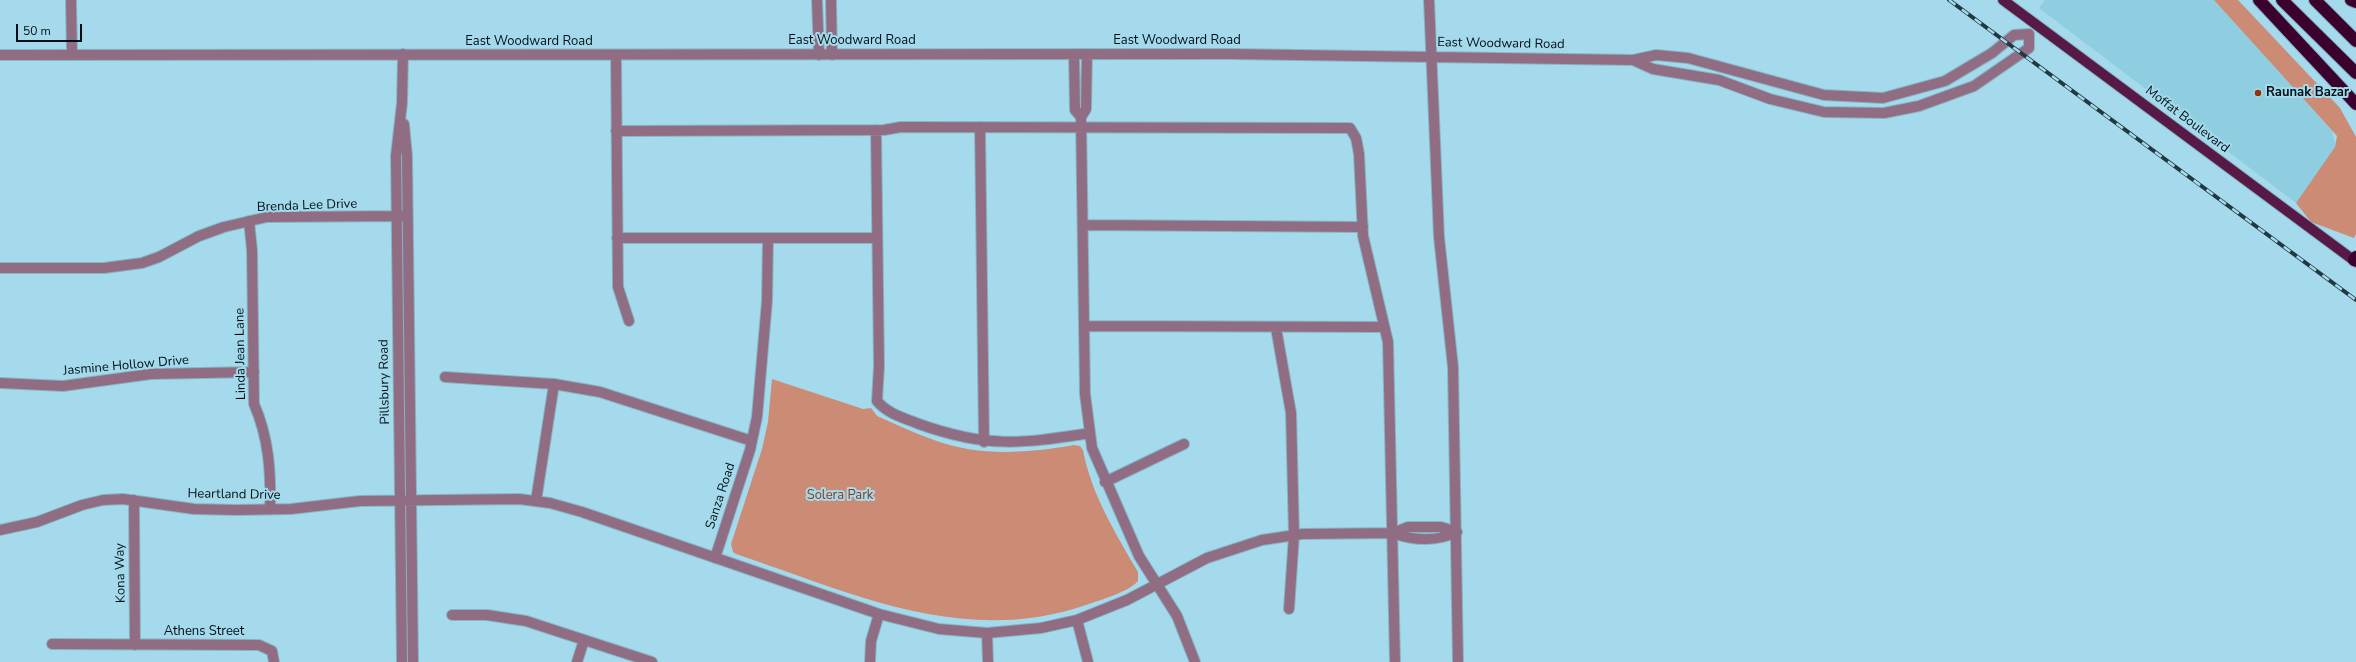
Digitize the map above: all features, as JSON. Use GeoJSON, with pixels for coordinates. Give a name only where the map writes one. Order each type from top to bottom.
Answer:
{"type":"FeatureCollection","features":[{"type":"Feature","properties":{"kind":"highway"},"geometry":{"type":"LineString","coordinates":[[2259,0],[2356,104]]}},
{"type":"Feature","properties":{"kind":"highway"},"geometry":{"type":"LineString","coordinates":[[2282,0],[2356,73]]}},
{"type":"Feature","properties":{"kind":"highway"},"geometry":{"type":"LineString","coordinates":[[2315,0],[2356,41]]}},
{"type":"Feature","properties":{"kind":"highway"},"geometry":{"type":"LineString","coordinates":[[2351,0],[2356,2]]}},
{"type":"Feature","properties":{"kind":"main road","name":"Moffat Boulevard"},"geometry":{"type":"LineString","coordinates":[[2003,0],[2355,260]]}},
{"type":"Feature","properties":{"kind":"street"},"geometry":{"type":"LineString","coordinates":[[70,0],[72,55]]}},
{"type":"Feature","properties":{"kind":"street"},"geometry":{"type":"LineString","coordinates":[[818,0],[819,54]]}},
{"type":"Feature","properties":{"kind":"street"},"geometry":{"type":"LineString","coordinates":[[831,0],[832,54]]}},
{"type":"Feature","properties":{"kind":"street"},"geometry":{"type":"LineString","coordinates":[[1429,0],[1430,56],[1439,237],[1453,367],[1457,532],[1458,662]]}},
{"type":"Feature","properties":{"kind":"street"},"geometry":{"type":"LineString","coordinates":[[2029,34],[2036,25]]}},
{"type":"Feature","properties":{"kind":"street","name":"East Woodward Road"},"geometry":{"type":"LineString","coordinates":[[0,56],[403,54],[616,56],[1087,54],[1430,56],[1633,60],[1656,54],[1688,58],[1824,95],[1883,98],[1945,81],[1992,53],[2014,35],[2029,34],[2029,48],[1974,86],[1919,106],[1884,113],[1824,112],[1770,99],[1720,80],[1653,68],[1633,60]]}},
{"type":"Feature","properties":{"kind":"street","name":"Pillsbury Road"},"geometry":{"type":"LineString","coordinates":[[402,662],[396,156],[402,103],[403,54]]}},
{"type":"Feature","properties":{"kind":"street"},"geometry":{"type":"LineString","coordinates":[[1074,54],[1075,110],[1081,122]]}},
{"type":"Feature","properties":{"kind":"street"},"geometry":{"type":"LineString","coordinates":[[1087,54],[1086,109],[1081,122],[1085,394],[1092,448],[1105,482],[1140,556],[1177,616],[1195,662]]}},
{"type":"Feature","properties":{"kind":"street"},"geometry":{"type":"LineString","coordinates":[[616,56],[618,287],[629,321]]}},
{"type":"Feature","properties":{"kind":"street","name":"Pillsbury Road"},"geometry":{"type":"LineString","coordinates":[[402,103],[407,156],[413,662]]}},
{"type":"Feature","properties":{"kind":"street"},"geometry":{"type":"LineString","coordinates":[[616,131],[876,130],[901,127],[980,127],[1081,122],[1350,128],[1356,138],[1359,154],[1363,227],[1388,342],[1395,662]]}},
{"type":"Feature","properties":{"kind":"street"},"geometry":{"type":"LineString","coordinates":[[980,127],[984,442]]}},
{"type":"Feature","properties":{"kind":"street"},"geometry":{"type":"LineString","coordinates":[[876,130],[879,366],[877,401],[884,410],[907,420],[947,434],[984,442],[1036,442],[1090,433]]}},
{"type":"Feature","properties":{"kind":"street","name":"Brenda Lee Drive"},"geometry":{"type":"LineString","coordinates":[[0,268],[104,268],[142,263],[159,257],[206,234],[267,217],[407,216]]}},
{"type":"Feature","properties":{"kind":"street","name":"Linda Jean Lane"},"geometry":{"type":"LineString","coordinates":[[249,221],[252,250],[254,404],[262,423],[271,470],[270,509]]}},
{"type":"Feature","properties":{"kind":"street"},"geometry":{"type":"LineString","coordinates":[[1083,225],[1363,227]]}},
{"type":"Feature","properties":{"kind":"street"},"geometry":{"type":"LineString","coordinates":[[617,238],[877,238]]}},
{"type":"Feature","properties":{"kind":"street","name":"Sanza Road"},"geometry":{"type":"LineString","coordinates":[[714,558],[752,441],[757,417],[767,301],[768,238]]}},
{"type":"Feature","properties":{"kind":"street"},"geometry":{"type":"LineString","coordinates":[[1084,326],[1276,328],[1384,327]]}},
{"type":"Feature","properties":{"kind":"street"},"geometry":{"type":"LineString","coordinates":[[1276,328],[1291,413],[1294,535],[1289,609]]}},
{"type":"Feature","properties":{"kind":"street","name":"Jasmine Hollow Drive"},"geometry":{"type":"LineString","coordinates":[[0,384],[63,386],[151,374],[254,372]]}},
{"type":"Feature","properties":{"kind":"street"},"geometry":{"type":"LineString","coordinates":[[445,377],[554,384],[600,392],[752,441]]}},
{"type":"Feature","properties":{"kind":"street"},"geometry":{"type":"LineString","coordinates":[[536,501],[554,384]]}},
{"type":"Feature","properties":{"kind":"street"},"geometry":{"type":"LineString","coordinates":[[1105,482],[1184,444]]}},
{"type":"Feature","properties":{"kind":"street","name":"Heartland Drive"},"geometry":{"type":"LineString","coordinates":[[0,530],[37,522],[82,505],[103,500],[134,500],[194,509],[270,509],[360,501],[536,501],[582,512],[879,614],[939,629],[987,632],[1041,628],[1077,620],[1126,600],[1207,558],[1262,540],[1294,535],[1393,533],[1409,539],[1442,539],[1457,532]]}},
{"type":"Feature","properties":{"kind":"street","name":"Kona Way"},"geometry":{"type":"LineString","coordinates":[[134,500],[135,645]]}},
{"type":"Feature","properties":{"kind":"street"},"geometry":{"type":"LineString","coordinates":[[870,662],[871,640],[879,614]]}},
{"type":"Feature","properties":{"kind":"street"},"geometry":{"type":"LineString","coordinates":[[452,615],[487,615],[526,621],[652,662]]}},
{"type":"Feature","properties":{"kind":"street"},"geometry":{"type":"LineString","coordinates":[[1077,620],[1088,662]]}},
{"type":"Feature","properties":{"kind":"street"},"geometry":{"type":"LineString","coordinates":[[987,632],[988,662]]}},
{"type":"Feature","properties":{"kind":"street"},"geometry":{"type":"LineString","coordinates":[[577,662],[584,640]]}},
{"type":"Feature","properties":{"kind":"street","name":"Athens Street"},"geometry":{"type":"LineString","coordinates":[[52,644],[258,645],[272,651],[274,662]]}},
{"type":"Feature","properties":{"kind":"shaded area"},"geometry":{"type":"Polygon","coordinates":[[[2045,0],[2214,0],[2332,131],[2336,147],[2296,203],[2039,8],[2045,0]]]}},
{"type":"Feature","properties":{"kind":"green space"},"geometry":{"type":"Polygon","coordinates":[[[2214,0],[2238,0],[2340,108],[2356,137],[2356,234],[2354,238],[2311,222],[2296,203],[2335,147],[2337,136],[2214,0]]]}},
{"type":"Feature","properties":{"kind":"green space","name":"Solera Park"},"geometry":{"type":"Polygon","coordinates":[[[772,379],[863,409],[871,408],[877,416],[919,434],[934,440],[968,449],[1004,452],[1039,450],[1074,445],[1080,446],[1083,450],[1098,498],[1138,572],[1138,581],[1128,589],[1106,598],[1086,605],[1040,616],[996,620],[952,618],[908,610],[865,598],[736,554],[733,552],[731,544],[762,449],[768,422],[772,379]]]}},
{"type":"Feature","properties":{"kind":"railway"},"geometry":{"type":"LineString","coordinates":[[1949,0],[2356,300]]}},
{"type":"Feature","properties":{"kind":"place","name":"Raunak Bazar"},"geometry":{"type":"Point","coordinates":[2258,93]}}]}
